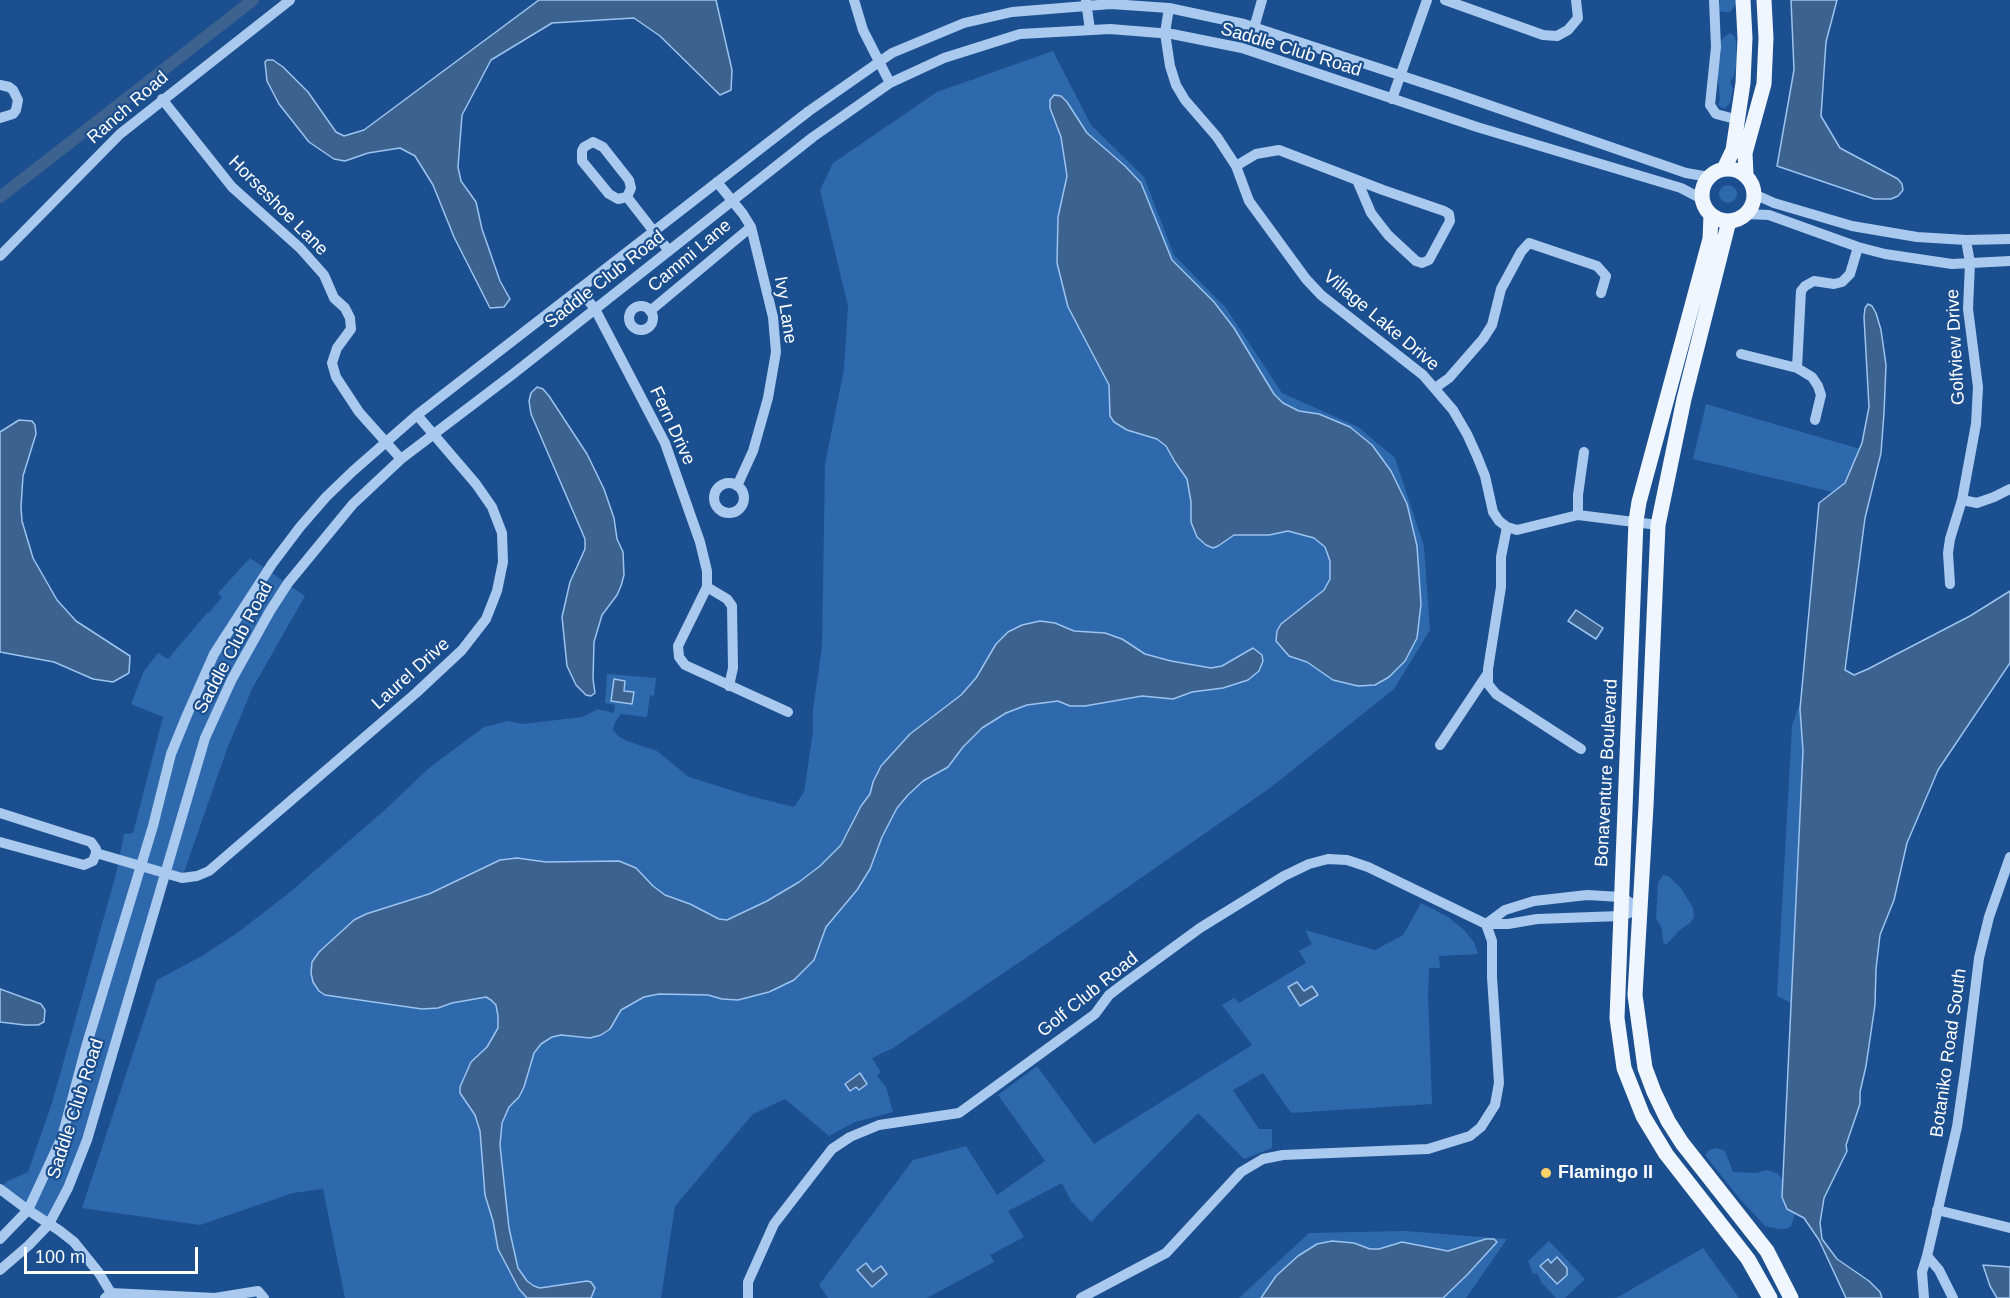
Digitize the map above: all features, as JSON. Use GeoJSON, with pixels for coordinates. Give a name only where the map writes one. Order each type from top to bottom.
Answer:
{"type":"FeatureCollection","features":[{"type":"Feature","properties":{"kind":"main road"},"geometry":{"type":"LineString","coordinates":[[1724,169],[1732,150],[1739,120],[1745,38],[1743,0]]}},
{"type":"Feature","properties":{"kind":"main road"},"geometry":{"type":"LineString","coordinates":[[1746,175],[1733,169],[1724,169],[1709,177],[1702,189],[1702,199],[1711,215],[1722,220],[1735,220],[1746,214],[1751,207],[1754,194],[1746,175],[1745,153],[1764,84],[1766,38],[1764,0]]}},
{"type":"Feature","properties":{"kind":"main road","name":"Bonaventure Boulevard"},"geometry":{"type":"LineString","coordinates":[[1711,215],[1710,239],[1639,502],[1636,521],[1617,1018],[1624,1068],[1633,1095],[1653,1134],[1748,1259],[1770,1298]]}},
{"type":"Feature","properties":{"kind":"main road"},"geometry":{"type":"LineString","coordinates":[[1729,221],[1684,399],[1658,525],[1635,995],[1646,1068],[1654,1092],[1668,1121],[1682,1143],[1767,1251],[1791,1298]]}},
{"type":"Feature","properties":{"kind":"street","name":"Ranch Road"},"geometry":{"type":"LineString","coordinates":[[0,255],[120,134],[290,0]]}},
{"type":"Feature","properties":{"kind":"street"},"geometry":{"type":"LineString","coordinates":[[854,0],[863,30],[890,83]]}},
{"type":"Feature","properties":{"kind":"street","name":"Saddle Club Road"},"geometry":{"type":"LineString","coordinates":[[1254,28],[1262,0]]}},
{"type":"Feature","properties":{"kind":"street"},"geometry":{"type":"LineString","coordinates":[[1392,99],[1427,0]]}},
{"type":"Feature","properties":{"kind":"street"},"geometry":{"type":"LineString","coordinates":[[1445,0],[1543,35],[1557,36],[1568,30],[1578,18],[1576,0]]}},
{"type":"Feature","properties":{"kind":"street"},"geometry":{"type":"LineString","coordinates":[[1714,0],[1716,47],[1710,105],[1716,114],[1739,120]]}},
{"type":"Feature","properties":{"kind":"street"},"geometry":{"type":"LineString","coordinates":[[1086,3],[1090,30]]}},
{"type":"Feature","properties":{"kind":"street","name":"Saddle Club Road"},"geometry":{"type":"LineString","coordinates":[[0,1239],[28,1210],[62,1137],[86,1047],[141,866],[171,753],[214,654],[268,569],[326,497],[417,415],[809,111],[879,62],[917,41],[964,24],[1012,12],[1086,3],[1169,8],[1254,28],[1401,75],[1686,173],[1709,177]]}},
{"type":"Feature","properties":{"kind":"street","name":"Village Lake Drive"},"geometry":{"type":"LineString","coordinates":[[1169,8],[1165,33],[1170,66],[1176,85],[1185,100],[1217,137],[1236,166],[1249,201],[1306,279],[1333,306],[1423,375],[1453,410],[1467,434],[1485,476],[1493,512],[1507,527]]}},
{"type":"Feature","properties":{"kind":"street","name":"Saddle Club Road"},"geometry":{"type":"LineString","coordinates":[[0,1270],[49,1224],[68,1188],[87,1140],[205,738],[232,680],[288,583],[353,504],[400,459],[813,137],[890,83],[944,58],[1020,34],[1110,29],[1165,33],[1242,48],[1477,127],[1681,188],[1702,199]]}},
{"type":"Feature","properties":{"kind":"street"},"geometry":{"type":"LineString","coordinates":[[0,86],[14,90],[18,100],[13,114],[0,118]]}},
{"type":"Feature","properties":{"kind":"street","name":"Horseshoe Lane"},"geometry":{"type":"LineString","coordinates":[[162,99],[231,187],[300,248],[324,275],[334,298],[345,308],[350,318],[351,329],[337,348],[332,363],[336,377],[359,412],[400,459]]}},
{"type":"Feature","properties":{"kind":"street"},"geometry":{"type":"LineString","coordinates":[[588,143],[601,144],[629,180],[631,188],[627,197],[618,199],[609,194],[584,164],[582,151],[588,143]]}},
{"type":"Feature","properties":{"kind":"street"},"geometry":{"type":"LineString","coordinates":[[1236,166],[1256,154],[1279,150],[1449,214],[1450,221],[1429,260],[1416,261],[1388,235],[1371,213],[1357,180]]}},
{"type":"Feature","properties":{"kind":"street","name":"Ivy Lane"},"geometry":{"type":"LineString","coordinates":[[717,182],[751,227],[773,317],[776,352],[768,398],[753,450],[737,486]]}},
{"type":"Feature","properties":{"kind":"street"},"geometry":{"type":"LineString","coordinates":[[1754,194],[1774,203],[1852,226],[1917,237],[1965,240],[2010,239]]}},
{"type":"Feature","properties":{"kind":"street"},"geometry":{"type":"LineString","coordinates":[[627,197],[669,251]]}},
{"type":"Feature","properties":{"kind":"street"},"geometry":{"type":"LineString","coordinates":[[1746,214],[1769,215],[1885,255],[1952,264],[2010,261]]}},
{"type":"Feature","properties":{"kind":"street","name":"Cammi Lane"},"geometry":{"type":"LineString","coordinates":[[650,310],[751,227]]}},
{"type":"Feature","properties":{"kind":"street","name":"Golfview Drive"},"geometry":{"type":"LineString","coordinates":[[1950,584],[1948,553],[1962,500],[1976,424],[1978,387],[1968,309],[1970,263],[1965,240]]}},
{"type":"Feature","properties":{"kind":"street"},"geometry":{"type":"LineString","coordinates":[[1435,388],[1449,378],[1483,339],[1492,325],[1501,289],[1521,252],[1529,243],[1597,266],[1606,276],[1601,293]]}},
{"type":"Feature","properties":{"kind":"street"},"geometry":{"type":"LineString","coordinates":[[1797,368],[1801,291],[1804,286],[1814,281],[1834,284],[1842,282],[1851,272],[1858,247]]}},
{"type":"Feature","properties":{"kind":"street","name":"Fern Drive"},"geometry":{"type":"LineString","coordinates":[[579,289],[595,309],[665,443],[700,542],[707,571],[707,587]]}},
{"type":"Feature","properties":{"kind":"street"},"geometry":{"type":"LineString","coordinates":[[1741,354],[1797,368],[1812,377],[1820,391],[1820,402],[1815,420]]}},
{"type":"Feature","properties":{"kind":"street","name":"Laurel Drive"},"geometry":{"type":"LineString","coordinates":[[96,853],[182,878],[197,876],[209,871],[417,693],[462,650],[486,619],[497,591],[503,562],[502,533],[492,507],[476,484],[417,415]]}},
{"type":"Feature","properties":{"kind":"street"},"geometry":{"type":"LineString","coordinates":[[1578,515],[1578,495],[1584,452]]}},
{"type":"Feature","properties":{"kind":"street"},"geometry":{"type":"LineString","coordinates":[[1962,500],[1977,503],[2010,489]]}},
{"type":"Feature","properties":{"kind":"street"},"geometry":{"type":"LineString","coordinates":[[1581,749],[1496,694],[1488,684],[1501,587],[1501,556],[1507,527],[1520,530],[1578,515],[1658,525]]}},
{"type":"Feature","properties":{"kind":"street"},"geometry":{"type":"LineString","coordinates":[[729,686],[733,669],[732,606],[727,599],[707,587],[678,646],[679,657],[685,665],[729,686],[788,712]]}},
{"type":"Feature","properties":{"kind":"street"},"geometry":{"type":"LineString","coordinates":[[1440,745],[1488,673]]}},
{"type":"Feature","properties":{"kind":"street"},"geometry":{"type":"LineString","coordinates":[[0,813],[91,842],[96,853],[93,861],[84,865],[0,842]]}},
{"type":"Feature","properties":{"kind":"street","name":"Botaniko Road South"},"geometry":{"type":"LineString","coordinates":[[1924,1298],[1922,1272],[1957,1127],[1979,958],[1989,916],[2010,857]]}},
{"type":"Feature","properties":{"kind":"street","name":"Golf Club Road"},"geometry":{"type":"LineString","coordinates":[[748,1298],[748,1282],[774,1224],[832,1149],[850,1137],[879,1125],[959,1113],[1095,1014],[1109,995],[1200,928],[1284,876],[1309,864],[1328,859],[1347,860],[1368,867],[1486,924],[1508,924],[1537,919],[1620,916],[1641,909]]}},
{"type":"Feature","properties":{"kind":"street"},"geometry":{"type":"LineString","coordinates":[[1081,1298],[1166,1253],[1241,1172],[1263,1159],[1283,1155],[1428,1149],[1470,1136],[1481,1127],[1495,1105],[1499,1083],[1492,941],[1486,924],[1504,910],[1534,901],[1587,895],[1621,897],[1641,909]]}},
{"type":"Feature","properties":{"kind":"street"},"geometry":{"type":"LineString","coordinates":[[1534,901],[1537,919]]}},
{"type":"Feature","properties":{"kind":"street"},"geometry":{"type":"LineString","coordinates":[[0,1189],[74,1242],[99,1273],[108,1296],[215,1298],[258,1291],[264,1298]]}},
{"type":"Feature","properties":{"kind":"street"},"geometry":{"type":"LineString","coordinates":[[1937,1210],[2010,1228]]}},
{"type":"Feature","properties":{"kind":"street"},"geometry":{"type":"LineString","coordinates":[[1927,1256],[1939,1270],[1953,1298]]}},
{"type":"Feature","properties":{"kind":"shaded area"},"geometry":{"type":"Polygon","coordinates":[[[539,0],[716,0],[732,70],[731,90],[720,95],[660,36],[634,18],[552,23],[491,60],[462,115],[458,167],[461,181],[476,202],[482,229],[500,281],[510,299],[504,307],[490,308],[454,237],[433,185],[415,156],[400,148],[368,153],[345,161],[334,159],[309,142],[279,104],[267,81],[265,62],[273,60],[283,67],[308,92],[336,132],[344,136],[364,130],[539,0]]]}},
{"type":"Feature","properties":{"kind":"shaded area"},"geometry":{"type":"Polygon","coordinates":[[[1720,0],[1736,0],[1736,4],[1730,12],[1719,11],[1720,0]]]}},
{"type":"Feature","properties":{"kind":"shaded area"},"geometry":{"type":"Polygon","coordinates":[[[1791,0],[1837,0],[1826,42],[1821,116],[1840,148],[1898,179],[1903,190],[1898,196],[1891,199],[1874,199],[1777,166],[1794,70],[1791,0]]]}},
{"type":"Feature","properties":{"kind":"shaded area"},"geometry":{"type":"Polygon","coordinates":[[[1730,33],[1735,37],[1737,64],[1730,82],[1733,89],[1730,103],[1724,109],[1718,105],[1720,99],[1717,69],[1721,53],[1719,44],[1730,33]]]}},
{"type":"Feature","properties":{"kind":"shaded area"},"geometry":{"type":"Polygon","coordinates":[[[1053,51],[1091,125],[1144,177],[1174,255],[1226,308],[1282,393],[1358,427],[1395,458],[1424,546],[1430,630],[1394,689],[1270,788],[1039,949],[893,1048],[872,1058],[881,1072],[877,1076],[886,1087],[893,1112],[855,1122],[829,1136],[785,1099],[753,1114],[675,1206],[661,1298],[345,1298],[323,1189],[293,1193],[200,1225],[82,1208],[157,980],[202,956],[237,933],[289,893],[387,808],[429,768],[484,727],[508,721],[523,724],[582,717],[598,709],[614,713],[615,705],[605,703],[607,674],[656,678],[654,696],[650,695],[647,717],[621,714],[613,729],[618,736],[657,751],[689,777],[794,807],[804,792],[813,732],[813,710],[822,646],[825,464],[844,369],[848,306],[820,190],[833,163],[937,92],[1053,51]]]}},
{"type":"Feature","properties":{"kind":"shaded area"},"geometry":{"type":"Polygon","coordinates":[[[1054,95],[1061,96],[1067,102],[1087,133],[1141,183],[1172,260],[1214,302],[1234,328],[1274,394],[1283,403],[1299,411],[1319,414],[1350,427],[1372,445],[1391,471],[1407,504],[1417,546],[1421,604],[1417,638],[1405,661],[1389,677],[1375,685],[1358,686],[1333,680],[1307,662],[1289,656],[1276,641],[1277,631],[1281,624],[1324,590],[1330,579],[1330,561],[1325,547],[1314,538],[1288,531],[1269,535],[1234,535],[1213,548],[1206,545],[1197,537],[1191,522],[1191,502],[1187,479],[1166,446],[1157,439],[1127,430],[1114,422],[1110,416],[1109,385],[1068,307],[1057,263],[1058,217],[1067,176],[1061,137],[1050,108],[1050,100],[1054,95]]]}},
{"type":"Feature","properties":{"kind":"shaded area"},"geometry":{"type":"Polygon","coordinates":[[[1724,185],[1732,185],[1737,190],[1735,201],[1724,203],[1719,198],[1719,190],[1724,185]]]}},
{"type":"Feature","properties":{"kind":"shaded area"},"geometry":{"type":"Polygon","coordinates":[[[1868,304],[1876,313],[1881,330],[1886,365],[1884,413],[1881,453],[1865,518],[1845,670],[1854,675],[1868,669],[1970,616],[2010,591],[2010,663],[1938,770],[1907,843],[1894,900],[1880,935],[1875,1005],[1860,1104],[1846,1145],[1847,1151],[1824,1198],[1820,1223],[1822,1239],[1837,1259],[1869,1281],[1880,1292],[1882,1298],[1846,1298],[1819,1240],[1804,1218],[1787,1209],[1782,1197],[1803,751],[1800,709],[1819,503],[1845,483],[1862,443],[1869,407],[1864,317],[1868,304]]]}},
{"type":"Feature","properties":{"kind":"shaded area"},"geometry":{"type":"Polygon","coordinates":[[[537,387],[543,389],[549,396],[587,454],[604,489],[614,518],[617,539],[623,552],[624,575],[621,586],[602,615],[594,642],[595,693],[591,696],[586,695],[576,685],[567,666],[562,617],[570,582],[585,549],[585,539],[531,414],[529,401],[531,393],[537,387]]]}},
{"type":"Feature","properties":{"kind":"shaded area"},"geometry":{"type":"Polygon","coordinates":[[[1706,404],[1860,449],[1845,483],[1832,492],[1693,459],[1706,404]]]}},
{"type":"Feature","properties":{"kind":"shaded area"},"geometry":{"type":"Polygon","coordinates":[[[19,420],[32,421],[36,434],[23,476],[21,507],[22,521],[33,558],[57,600],[76,621],[130,656],[129,673],[113,682],[93,679],[54,662],[0,652],[0,432],[19,420]]]}},
{"type":"Feature","properties":{"kind":"shaded area"},"geometry":{"type":"Polygon","coordinates":[[[250,558],[305,596],[252,689],[227,749],[182,878],[165,873],[87,1140],[49,1224],[0,1188],[8,1181],[28,1172],[52,1103],[116,874],[124,834],[133,833],[163,717],[131,704],[144,671],[158,653],[168,659],[222,597],[218,593],[250,558]]]}},
{"type":"Feature","properties":{"kind":"shaded area"},"geometry":{"type":"Polygon","coordinates":[[[1576,610],[1603,628],[1596,639],[1568,621],[1576,610]]]}},
{"type":"Feature","properties":{"kind":"shaded area"},"geometry":{"type":"Polygon","coordinates":[[[1040,621],[1055,623],[1074,631],[1105,633],[1122,639],[1145,654],[1171,661],[1211,668],[1222,666],[1253,648],[1262,655],[1263,661],[1259,671],[1248,680],[1223,688],[1192,692],[1173,699],[1142,696],[1085,706],[1070,706],[1058,701],[1027,705],[1006,713],[982,728],[963,747],[948,767],[923,781],[897,808],[882,837],[870,869],[857,890],[826,927],[814,960],[794,980],[769,992],[738,1000],[708,995],[659,994],[644,997],[621,1010],[610,1029],[601,1035],[590,1038],[561,1035],[552,1037],[541,1044],[534,1053],[524,1087],[519,1097],[509,1107],[502,1123],[500,1145],[509,1228],[518,1268],[527,1281],[534,1286],[540,1288],[587,1281],[591,1282],[595,1288],[591,1298],[527,1298],[519,1289],[498,1249],[485,1195],[480,1131],[475,1115],[460,1093],[460,1087],[471,1062],[487,1047],[498,1028],[496,1005],[486,997],[438,1008],[422,1009],[325,995],[313,982],[311,973],[312,962],[319,952],[354,920],[366,914],[429,894],[500,860],[517,858],[546,862],[619,861],[636,868],[665,895],[690,904],[719,919],[727,920],[767,901],[820,866],[841,845],[861,806],[870,794],[881,766],[910,734],[961,695],[976,678],[996,644],[1008,632],[1022,625],[1040,621]]]}},
{"type":"Feature","properties":{"kind":"shaded area"},"geometry":{"type":"Polygon","coordinates":[[[614,679],[625,681],[624,691],[634,692],[632,704],[611,701],[614,679]]]}},
{"type":"Feature","properties":{"kind":"shaded area"},"geometry":{"type":"Polygon","coordinates":[[[1801,700],[1803,751],[1791,1003],[1777,996],[1792,726],[1801,700]]]}},
{"type":"Feature","properties":{"kind":"shaded area"},"geometry":{"type":"Polygon","coordinates":[[[1663,875],[1668,876],[1681,888],[1693,908],[1694,917],[1666,945],[1663,942],[1662,929],[1656,918],[1658,883],[1663,875]]]}},
{"type":"Feature","properties":{"kind":"shaded area"},"geometry":{"type":"Polygon","coordinates":[[[1421,903],[1448,917],[1464,930],[1474,942],[1478,954],[1439,956],[1440,968],[1429,968],[1432,1104],[1291,1113],[1263,1073],[1233,1090],[1259,1129],[1272,1129],[1272,1148],[1244,1159],[1198,1113],[1091,1222],[1071,1201],[1062,1183],[1008,1211],[1024,1237],[990,1255],[994,1262],[927,1298],[828,1298],[819,1285],[913,1160],[966,1146],[997,1195],[1045,1161],[998,1095],[1037,1066],[1094,1144],[1252,1045],[1222,1005],[1234,998],[1239,1003],[1306,963],[1299,951],[1312,944],[1305,930],[1375,950],[1403,935],[1421,903]]]}},
{"type":"Feature","properties":{"kind":"shaded area"},"geometry":{"type":"Polygon","coordinates":[[[1297,982],[1304,991],[1312,986],[1318,995],[1300,1006],[1288,987],[1297,982]]]}},
{"type":"Feature","properties":{"kind":"shaded area"},"geometry":{"type":"Polygon","coordinates":[[[0,989],[41,1004],[45,1010],[44,1022],[38,1025],[25,1025],[0,1022],[0,989]]]}},
{"type":"Feature","properties":{"kind":"shaded area"},"geometry":{"type":"Polygon","coordinates":[[[860,1073],[867,1084],[859,1090],[856,1087],[850,1091],[845,1084],[860,1073]]]}},
{"type":"Feature","properties":{"kind":"shaded area"},"geometry":{"type":"Polygon","coordinates":[[[1717,1148],[1725,1151],[1733,1172],[1756,1173],[1767,1170],[1777,1173],[1783,1180],[1782,1197],[1787,1209],[1795,1214],[1791,1226],[1779,1229],[1765,1226],[1705,1155],[1709,1150],[1717,1148]]]}},
{"type":"Feature","properties":{"kind":"shaded area"},"geometry":{"type":"Polygon","coordinates":[[[1405,1231],[1507,1239],[1466,1298],[1239,1298],[1309,1233],[1405,1231]]]}},
{"type":"Feature","properties":{"kind":"shaded area"},"geometry":{"type":"Polygon","coordinates":[[[1486,1239],[1494,1239],[1497,1242],[1443,1298],[1261,1298],[1276,1276],[1298,1256],[1317,1244],[1332,1241],[1379,1249],[1402,1242],[1448,1251],[1486,1239]]]}},
{"type":"Feature","properties":{"kind":"shaded area"},"geometry":{"type":"Polygon","coordinates":[[[1549,1241],[1585,1279],[1565,1298],[1556,1298],[1542,1283],[1537,1273],[1533,1274],[1528,1261],[1549,1241]]]}},
{"type":"Feature","properties":{"kind":"shaded area"},"geometry":{"type":"Polygon","coordinates":[[[1703,1248],[1739,1298],[1615,1298],[1620,1296],[1703,1248]]]}},
{"type":"Feature","properties":{"kind":"shaded area"},"geometry":{"type":"Polygon","coordinates":[[[1557,1257],[1567,1268],[1567,1275],[1557,1284],[1540,1266],[1548,1259],[1551,1263],[1557,1257]]]}},
{"type":"Feature","properties":{"kind":"shaded area"},"geometry":{"type":"Polygon","coordinates":[[[866,1263],[873,1272],[881,1266],[887,1274],[872,1287],[857,1270],[866,1263]]]}},
{"type":"Feature","properties":{"kind":"shaded area"},"geometry":{"type":"Polygon","coordinates":[[[1983,1265],[2010,1267],[2010,1298],[1997,1298],[1983,1265]]]}},
{"type":"Feature","properties":{"kind":"waterway"},"geometry":{"type":"LineString","coordinates":[[0,197],[253,0]]}},
{"type":"Feature","properties":{"kind":"place","name":"Flamingo II"},"geometry":{"type":"Point","coordinates":[1546,1173]}}]}
